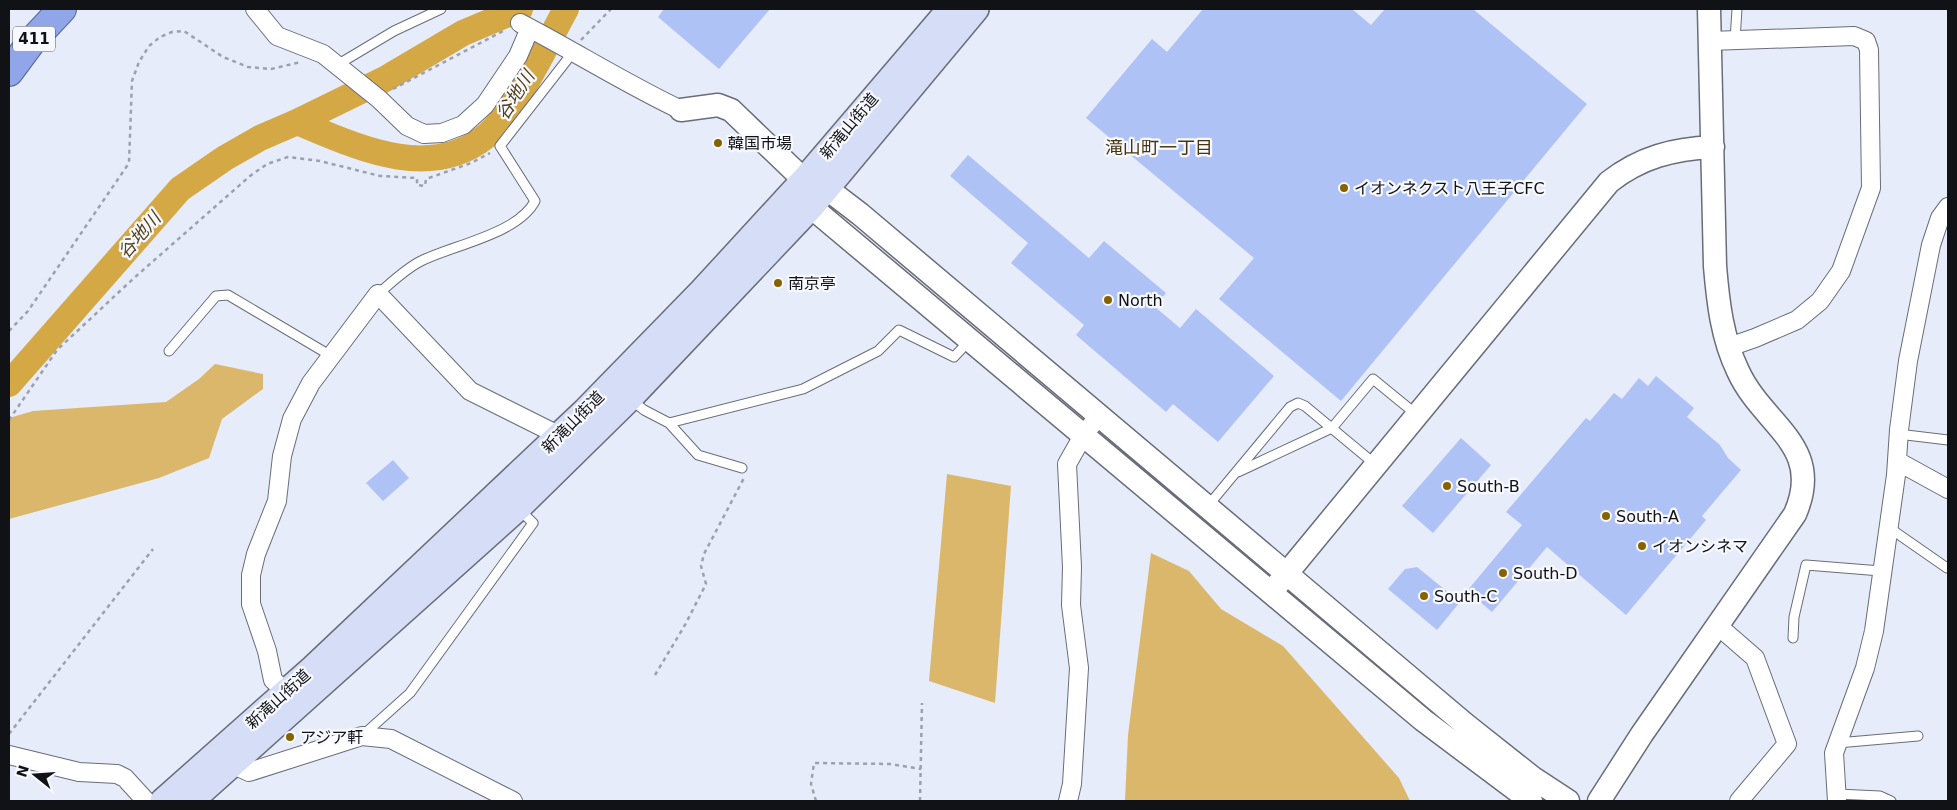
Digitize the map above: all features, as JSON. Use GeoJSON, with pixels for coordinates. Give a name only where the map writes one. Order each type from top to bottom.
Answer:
{"type":"FeatureCollection","features":[{"type":"Feature","properties":{"kind":"highway","name":"411"},"geometry":{"type":"LineString","coordinates":[[9,72],[54,13]]}},
{"type":"Feature","properties":{"kind":"main road","name":"新滝山街道"},"geometry":{"type":"LineString","coordinates":[[163,801],[286,692],[560,436],[688,305],[814,192],[950,9]]}},
{"type":"Feature","properties":{"kind":"main road","name":"新滝山街道"},"geometry":{"type":"LineString","coordinates":[[192,801],[518,508],[630,398],[976,9]]}},
{"type":"Feature","properties":{"kind":"street"},"geometry":{"type":"LineString","coordinates":[[255,9],[277,36],[333,62],[376,97],[407,126],[424,134],[442,133],[463,125],[485,105],[518,56],[531,28],[681,110],[710,105],[725,106],[970,340],[1430,726],[1531,801]]}},
{"type":"Feature","properties":{"kind":"street"},"geometry":{"type":"LineString","coordinates":[[1599,801],[1642,734],[1795,514],[1801,500],[1804,474],[1796,449],[1754,399],[1738,372],[1729,347],[1718,304],[1709,9]]}},
{"type":"Feature","properties":{"kind":"street"},"geometry":{"type":"LineString","coordinates":[[1710,41],[1854,36],[1866,41],[1869,50],[1872,162],[1868,200],[1841,271],[1820,301],[1797,320],[1729,347]]}},
{"type":"Feature","properties":{"kind":"street"},"geometry":{"type":"LineString","coordinates":[[1271,592],[1609,182],[1632,166],[1662,153],[1713,147]]}},
{"type":"Feature","properties":{"kind":"street"},"geometry":{"type":"LineString","coordinates":[[814,192],[1100,415],[1466,725],[1528,774],[1568,801]]}},
{"type":"Feature","properties":{"kind":"street"},"geometry":{"type":"LineString","coordinates":[[1837,798],[1834,753],[1865,668],[1874,631],[1897,461],[1898,434],[1908,361],[1925,268],[1940,218],[1948,207]]}},
{"type":"Feature","properties":{"kind":"street"},"geometry":{"type":"LineString","coordinates":[[286,692],[273,680],[267,651],[252,604],[251,575],[256,554],[277,501],[282,456],[292,419],[311,383],[333,357],[378,294],[470,391],[560,436]]}},
{"type":"Feature","properties":{"kind":"street"},"geometry":{"type":"LineString","coordinates":[[1068,801],[1072,784],[1079,668],[1071,605],[1072,567],[1067,464],[1084,434],[1100,415]]}},
{"type":"Feature","properties":{"kind":"street"},"geometry":{"type":"LineString","coordinates":[[1897,461],[1948,489]]}},
{"type":"Feature","properties":{"kind":"street"},"geometry":{"type":"LineString","coordinates":[[1717,625],[1756,658],[1786,744],[1739,801]]}},
{"type":"Feature","properties":{"kind":"street"},"geometry":{"type":"LineString","coordinates":[[234,765],[250,772],[362,736],[391,739],[513,801]]}},
{"type":"Feature","properties":{"kind":"street"},"geometry":{"type":"LineString","coordinates":[[9,755],[79,772],[117,774],[125,778],[146,801]]}},
{"type":"Feature","properties":{"kind":"lane"},"geometry":{"type":"LineString","coordinates":[[333,62],[441,9]]}},
{"type":"Feature","properties":{"kind":"lane"},"geometry":{"type":"LineString","coordinates":[[1735,40],[1737,9]]}},
{"type":"Feature","properties":{"kind":"lane"},"geometry":{"type":"LineString","coordinates":[[378,294],[419,262],[441,252],[479,241],[529,212],[535,201],[500,146],[569,49]]}},
{"type":"Feature","properties":{"kind":"lane"},"geometry":{"type":"LineString","coordinates":[[169,351],[216,296],[228,296],[333,357]]}},
{"type":"Feature","properties":{"kind":"lane"},"geometry":{"type":"LineString","coordinates":[[670,423],[803,389],[878,351],[899,330],[954,357],[970,340]]}},
{"type":"Feature","properties":{"kind":"lane"},"geometry":{"type":"LineString","coordinates":[[1236,473],[1332,428],[1373,379],[1417,416]]}},
{"type":"Feature","properties":{"kind":"lane"},"geometry":{"type":"LineString","coordinates":[[630,398],[644,410],[670,423],[698,456],[742,468]]}},
{"type":"Feature","properties":{"kind":"lane"},"geometry":{"type":"LineString","coordinates":[[1207,507],[1290,407],[1298,403],[1305,406],[1376,466]]}},
{"type":"Feature","properties":{"kind":"lane"},"geometry":{"type":"LineString","coordinates":[[1898,434],[1948,440]]}},
{"type":"Feature","properties":{"kind":"lane"},"geometry":{"type":"LineString","coordinates":[[362,736],[410,693],[533,523],[518,508]]}},
{"type":"Feature","properties":{"kind":"lane"},"geometry":{"type":"LineString","coordinates":[[1888,526],[1946,568]]}},
{"type":"Feature","properties":{"kind":"lane"},"geometry":{"type":"LineString","coordinates":[[1793,638],[1794,618],[1806,566],[1881,571]]}},
{"type":"Feature","properties":{"kind":"lane"},"geometry":{"type":"LineString","coordinates":[[1837,743],[1918,736]]}},
{"type":"Feature","properties":{"kind":"lane"},"geometry":{"type":"LineString","coordinates":[[1837,798],[1880,796],[1891,801]]}},
{"type":"Feature","properties":{"kind":"path"},"geometry":{"type":"LineString","coordinates":[[569,49],[611,9]]}},
{"type":"Feature","properties":{"kind":"path"},"geometry":{"type":"LineString","coordinates":[[376,97],[430,69],[531,28]]}},
{"type":"Feature","properties":{"kind":"path"},"geometry":{"type":"LineString","coordinates":[[9,331],[28,311],[129,163],[132,81],[139,62],[149,46],[160,37],[172,32],[184,32],[223,57],[248,67],[271,69],[333,62]]}},
{"type":"Feature","properties":{"kind":"path"},"geometry":{"type":"LineString","coordinates":[[9,420],[58,350],[134,278],[250,176],[267,164],[288,157],[320,161],[380,176],[417,178],[417,185],[425,186],[426,179],[471,163],[500,146]]}},
{"type":"Feature","properties":{"kind":"path"},"geometry":{"type":"LineString","coordinates":[[655,675],[685,625],[706,584],[701,566],[704,554],[746,476],[742,468]]}},
{"type":"Feature","properties":{"kind":"path"},"geometry":{"type":"LineString","coordinates":[[9,734],[153,549]]}},
{"type":"Feature","properties":{"kind":"path"},"geometry":{"type":"LineString","coordinates":[[920,801],[922,703]]}},
{"type":"Feature","properties":{"kind":"path"},"geometry":{"type":"LineString","coordinates":[[816,801],[811,784],[814,763],[890,764],[920,769]]}},
{"type":"Feature","properties":{"kind":"shaded area"},"geometry":{"type":"Polygon","coordinates":[[[215,364],[263,374],[263,389],[222,419],[209,458],[159,478],[9,519],[9,418],[33,411],[166,402],[199,379],[215,364]]]}},
{"type":"Feature","properties":{"kind":"shaded area"},"geometry":{"type":"Polygon","coordinates":[[[947,474],[1011,486],[995,703],[929,681],[947,474]]]}},
{"type":"Feature","properties":{"kind":"shaded area"},"geometry":{"type":"Polygon","coordinates":[[[1151,553],[1189,571],[1221,609],[1283,646],[1399,778],[1410,801],[1125,801],[1128,735],[1151,553]]]}},
{"type":"Feature","properties":{"kind":"building"},"geometry":{"type":"Polygon","coordinates":[[[664,9],[770,9],[719,69],[658,17],[664,9]]]}},
{"type":"Feature","properties":{"kind":"building","name":"イオンネクスト八王子CFC"},"geometry":{"type":"Polygon","coordinates":[[[1203,9],[1352,9],[1371,25],[1385,9],[1473,9],[1587,104],[1341,401],[1219,299],[1254,258],[1086,118],[1152,39],[1167,52],[1203,9]]]}},
{"type":"Feature","properties":{"kind":"building","name":"North"},"geometry":{"type":"Polygon","coordinates":[[[968,155],[1089,258],[1104,241],[1166,293],[1155,307],[1180,328],[1196,309],[1274,376],[1218,442],[1173,404],[1166,412],[1076,335],[1084,325],[1011,263],[1028,243],[950,176],[968,155]]]}},
{"type":"Feature","properties":{"kind":"building","name":"South-A"},"geometry":{"type":"Polygon","coordinates":[[[1656,376],[1694,408],[1687,417],[1720,445],[1728,458],[1741,470],[1702,516],[1706,520],[1626,615],[1547,547],[1492,612],[1467,591],[1522,525],[1506,512],[1586,418],[1590,421],[1614,393],[1622,399],[1639,378],[1648,386],[1656,376]]]}},
{"type":"Feature","properties":{"kind":"building","name":"South-B"},"geometry":{"type":"Polygon","coordinates":[[[1461,438],[1491,465],[1433,533],[1402,506],[1461,438]]]}},
{"type":"Feature","properties":{"kind":"building"},"geometry":{"type":"Polygon","coordinates":[[[393,460],[409,478],[383,501],[366,483],[393,460]]]}},
{"type":"Feature","properties":{"kind":"building","name":"South-C"},"geometry":{"type":"Polygon","coordinates":[[[1417,567],[1460,602],[1437,630],[1388,589],[1405,569],[1417,567]]]}},
{"type":"Feature","properties":{"kind":"waterway","name":"谷地川"},"geometry":{"type":"LineString","coordinates":[[9,384],[180,189],[225,158],[260,138],[385,79],[463,33],[520,9]]}},
{"type":"Feature","properties":{"kind":"waterway","name":"谷地川"},"geometry":{"type":"LineString","coordinates":[[297,122],[343,141],[391,155],[416,158],[440,157],[463,150],[485,137],[496,127],[507,112],[529,78],[566,9]]}},
{"type":"Feature","properties":{"kind":"place","name":"韓国市場"},"geometry":{"type":"Point","coordinates":[718,143]}},
{"type":"Feature","properties":{"kind":"place","name":"イオンネクスト八王子CFC"},"geometry":{"type":"Point","coordinates":[1344,188]}},
{"type":"Feature","properties":{"kind":"place","name":"南京亭"},"geometry":{"type":"Point","coordinates":[778,283]}},
{"type":"Feature","properties":{"kind":"place","name":"North"},"geometry":{"type":"Point","coordinates":[1108,300]}},
{"type":"Feature","properties":{"kind":"place","name":"South-B"},"geometry":{"type":"Point","coordinates":[1447,486]}},
{"type":"Feature","properties":{"kind":"place","name":"South-A"},"geometry":{"type":"Point","coordinates":[1606,516]}},
{"type":"Feature","properties":{"kind":"place","name":"イオンシネマ"},"geometry":{"type":"Point","coordinates":[1642,546]}},
{"type":"Feature","properties":{"kind":"place","name":"South-D"},"geometry":{"type":"Point","coordinates":[1503,573]}},
{"type":"Feature","properties":{"kind":"place","name":"South-C"},"geometry":{"type":"Point","coordinates":[1424,596]}},
{"type":"Feature","properties":{"kind":"place","name":"アジア軒"},"geometry":{"type":"Point","coordinates":[290,737]}},
{"type":"Feature","properties":{"kind":"district","name":"滝山町一丁目"},"geometry":{"type":"Point","coordinates":[1159,147]}}]}
